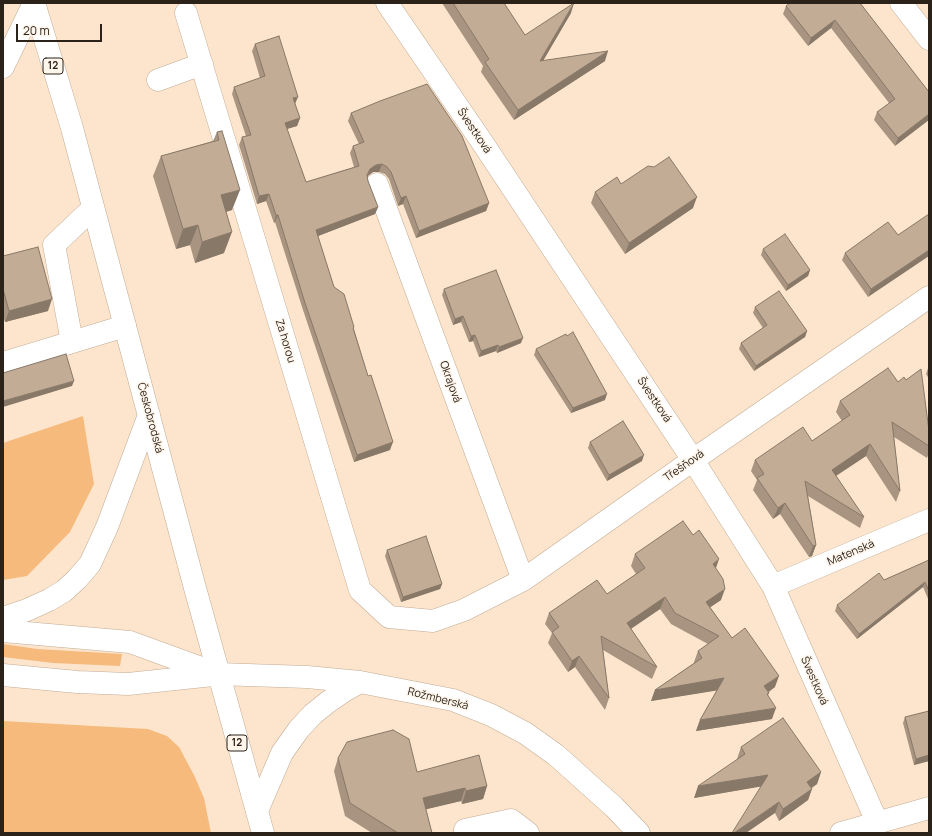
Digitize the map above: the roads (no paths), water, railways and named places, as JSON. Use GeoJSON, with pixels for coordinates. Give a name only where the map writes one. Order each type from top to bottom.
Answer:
{"type":"FeatureCollection","features":[{"type":"Feature","properties":{"kind":"street"},"geometry":{"type":"LineString","coordinates":[[3,67],[34,3]]}},
{"type":"Feature","properties":{"kind":"street","name":"Českobrodská"},"geometry":{"type":"LineString","coordinates":[[34,3],[72,128],[218,674],[263,833]]}},
{"type":"Feature","properties":{"kind":"street","name":"Švestková"},"geometry":{"type":"LineString","coordinates":[[387,3],[482,142],[693,460],[773,586],[877,822]]}},
{"type":"Feature","properties":{"kind":"street"},"geometry":{"type":"LineString","coordinates":[[901,3],[929,39]]}},
{"type":"Feature","properties":{"kind":"street","name":"Za horou"},"geometry":{"type":"LineString","coordinates":[[186,13],[360,590],[389,617],[433,622]]}},
{"type":"Feature","properties":{"kind":"street"},"geometry":{"type":"LineString","coordinates":[[158,80],[202,64]]}},
{"type":"Feature","properties":{"kind":"street","name":"Okrajová"},"geometry":{"type":"LineString","coordinates":[[378,184],[523,580]]}},
{"type":"Feature","properties":{"kind":"street"},"geometry":{"type":"LineString","coordinates":[[72,342],[54,245],[94,208]]}},
{"type":"Feature","properties":{"kind":"street","name":"Třešňová"},"geometry":{"type":"LineString","coordinates":[[433,622],[464,610],[523,580],[693,460],[929,297]]}},
{"type":"Feature","properties":{"kind":"street"},"geometry":{"type":"LineString","coordinates":[[3,363],[125,326]]}},
{"type":"Feature","properties":{"kind":"street"},"geometry":{"type":"LineString","coordinates":[[3,618],[27,610],[64,591],[90,564],[107,527],[149,415]]}},
{"type":"Feature","properties":{"kind":"street","name":"Matenská"},"geometry":{"type":"LineString","coordinates":[[773,586],[929,520]]}},
{"type":"Feature","properties":{"kind":"street"},"geometry":{"type":"LineString","coordinates":[[3,631],[130,642],[218,674]]}},
{"type":"Feature","properties":{"kind":"street"},"geometry":{"type":"LineString","coordinates":[[3,675],[77,682],[128,684],[218,674]]}},
{"type":"Feature","properties":{"kind":"street","name":"Rožmberská"},"geometry":{"type":"LineString","coordinates":[[218,674],[307,677],[360,682],[453,700],[491,715],[525,733],[556,755],[614,807],[639,833]]}},
{"type":"Feature","properties":{"kind":"street"},"geometry":{"type":"LineString","coordinates":[[257,811],[282,753],[299,729],[313,714],[328,702],[360,682]]}},
{"type":"Feature","properties":{"kind":"street"},"geometry":{"type":"LineString","coordinates":[[841,833],[929,808]]}},
{"type":"Feature","properties":{"kind":"street"},"geometry":{"type":"LineString","coordinates":[[465,830],[511,820],[528,833]]}}]}
